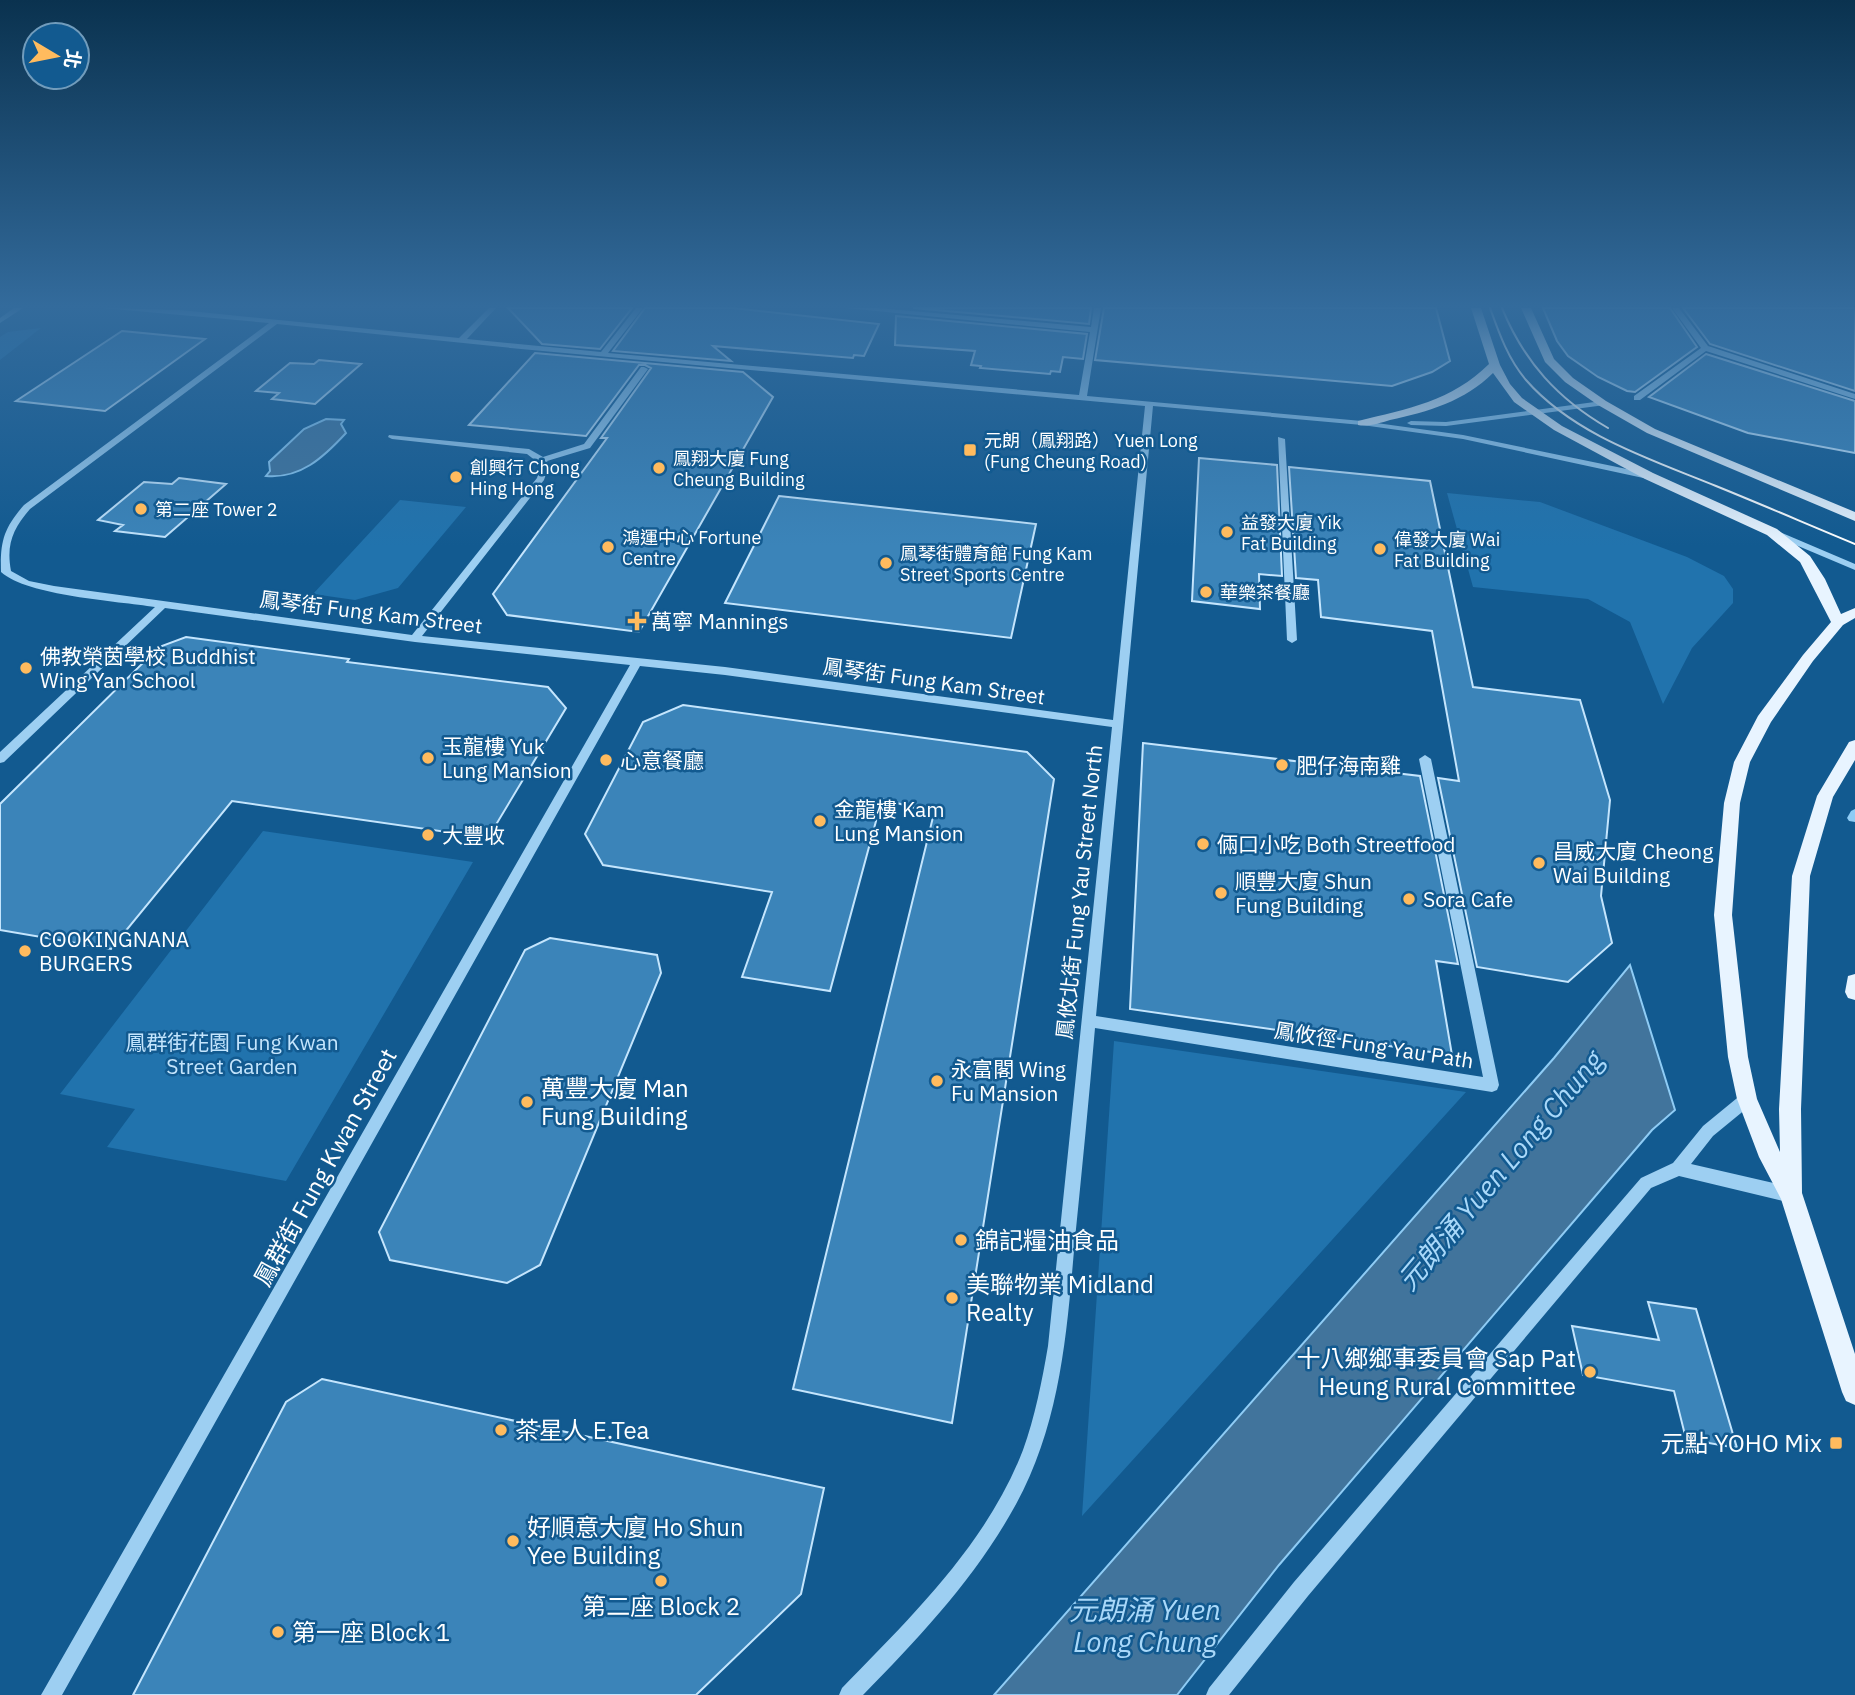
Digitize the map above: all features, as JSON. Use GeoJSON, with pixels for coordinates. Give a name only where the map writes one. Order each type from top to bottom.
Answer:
{"type":"FeatureCollection","features":[{"type":"Feature","properties":{"kind":"main road"},"geometry":{"type":"LineString","coordinates":[[1362,423],[1413,412],[1454,397],[1471,387]]}},
{"type":"Feature","properties":{"kind":"main road"},"geometry":{"type":"LineString","coordinates":[[1508,387],[1534,413],[1648,476],[1772,531],[1805,559],[1849,618],[1764,720],[1742,762],[1732,803],[1723,915],[1738,1057],[1748,1099],[1767,1150],[1791,1195],[1855,1392]]}},
{"type":"Feature","properties":{"kind":"main road"},"geometry":{"type":"LineString","coordinates":[[1579,387],[1651,431],[1855,517]]}},
{"type":"Feature","properties":{"kind":"main road"},"geometry":{"type":"LineString","coordinates":[[1800,494],[1855,502]]}},
{"type":"Feature","properties":{"kind":"main road"},"geometry":{"type":"LineString","coordinates":[[1791,1195],[1790,1109],[1801,876],[1825,796],[1855,746]]}},
{"type":"Feature","properties":{"kind":"main road"},"geometry":{"type":"LineString","coordinates":[[1855,982],[1855,991]]}},
{"type":"Feature","properties":{"kind":"street","name":"鳳琴街 Fung Kam Street"},"geometry":{"type":"LineString","coordinates":[[188,387],[27,507],[11,524],[1,543],[6,572],[26,583],[163,605],[415,639],[637,662],[1116,724]]}},
{"type":"Feature","properties":{"kind":"street"},"geometry":{"type":"LineString","coordinates":[[542,460],[587,446],[631,387]]}},
{"type":"Feature","properties":{"kind":"street"},"geometry":{"type":"LineString","coordinates":[[955,387],[1362,423],[1475,439],[1648,476]]}},
{"type":"Feature","properties":{"kind":"street"},"geometry":{"type":"LineString","coordinates":[[1082,399],[1084,387]]}},
{"type":"Feature","properties":{"kind":"street"},"geometry":{"type":"LineString","coordinates":[[1637,398],[1652,387]]}},
{"type":"Feature","properties":{"kind":"street"},"geometry":{"type":"LineString","coordinates":[[1825,387],[1855,397]]}},
{"type":"Feature","properties":{"kind":"street"},"geometry":{"type":"LineString","coordinates":[[1362,423],[1446,424],[1602,403]]}},
{"type":"Feature","properties":{"kind":"street","name":"鳳攸北街 Fung Yau Street North"},"geometry":{"type":"LineString","coordinates":[[849,1695],[962,1574],[999,1520],[1027,1463],[1046,1404],[1057,1346],[1149,405]]}},
{"type":"Feature","properties":{"kind":"street"},"geometry":{"type":"LineString","coordinates":[[392,437],[519,450],[529,452],[545,465],[541,478],[415,639]]}},
{"type":"Feature","properties":{"kind":"street"},"geometry":{"type":"LineString","coordinates":[[1281,439],[1292,640]]}},
{"type":"Feature","properties":{"kind":"street"},"geometry":{"type":"LineString","coordinates":[[1772,531],[1855,568]]}},
{"type":"Feature","properties":{"kind":"street"},"geometry":{"type":"LineString","coordinates":[[0,759],[163,605]]}},
{"type":"Feature","properties":{"kind":"street","name":"鳳群街 Fung Kwan Street"},"geometry":{"type":"LineString","coordinates":[[51,1695],[637,662]]}},
{"type":"Feature","properties":{"kind":"street","name":"鳳攸徑 Fung Yau Path"},"geometry":{"type":"LineString","coordinates":[[1087,1021],[1492,1085],[1425,759]]}},
{"type":"Feature","properties":{"kind":"street"},"geometry":{"type":"LineString","coordinates":[[1216,1695],[1301,1589],[1646,1183],[1678,1168],[1708,1131],[1748,1099]]}},
{"type":"Feature","properties":{"kind":"street"},"geometry":{"type":"LineString","coordinates":[[1678,1168],[1791,1195]]}},
{"type":"Feature","properties":{"kind":"green space"},"geometry":{"type":"Polygon","coordinates":[[[1447,493],[1540,502],[1687,557],[1724,576],[1733,589],[1733,603],[1692,648],[1663,704],[1630,622],[1588,599],[1473,587],[1447,493]]]}},
{"type":"Feature","properties":{"kind":"green space"},"geometry":{"type":"Polygon","coordinates":[[[400,500],[466,507],[398,588],[355,600],[313,594],[400,500]]]}},
{"type":"Feature","properties":{"kind":"green space","name":"鳳群街花園 Fung Kwan Street Garden"},"geometry":{"type":"Polygon","coordinates":[[[263,831],[473,862],[286,1181],[107,1147],[135,1109],[60,1094],[263,831]]]}},
{"type":"Feature","properties":{"kind":"green space"},"geometry":{"type":"Polygon","coordinates":[[[1114,1041],[1466,1092],[1082,1516],[1114,1041]]]}},
{"type":"Feature","properties":{"kind":"water"},"geometry":{"type":"Polygon","coordinates":[[[326,419],[344,420],[341,424],[346,433],[329,451],[310,465],[290,474],[266,476],[270,471],[269,462],[304,429],[326,419]]]}},
{"type":"Feature","properties":{"kind":"water","name":"元朗涌 Yuen Long Chung"},"geometry":{"type":"Polygon","coordinates":[[[1630,965],[1675,1110],[1652,1130],[1279,1565],[1177,1695],[994,1695],[1554,1058],[1630,965]]]}},
{"type":"Feature","properties":{"kind":"building"},"geometry":{"type":"Polygon","coordinates":[[[37,387],[138,387],[105,411],[16,401],[37,387]]]}},
{"type":"Feature","properties":{"kind":"building"},"geometry":{"type":"Polygon","coordinates":[[[261,387],[334,387],[315,404],[272,399],[279,393],[256,391],[261,387]]]}},
{"type":"Feature","properties":{"kind":"building"},"geometry":{"type":"Polygon","coordinates":[[[504,387],[623,387],[586,436],[469,425],[504,387]]]}},
{"type":"Feature","properties":{"kind":"building"},"geometry":{"type":"Polygon","coordinates":[[[637,387],[761,387],[773,397],[639,632],[507,615],[493,594],[607,438],[601,438],[637,387]]]}},
{"type":"Feature","properties":{"kind":"building"},"geometry":{"type":"Polygon","coordinates":[[[1619,387],[1642,387],[1635,392],[1619,387]]]}},
{"type":"Feature","properties":{"kind":"building"},"geometry":{"type":"Polygon","coordinates":[[[1662,387],[1811,387],[1855,401],[1855,453],[1748,433],[1649,397],[1662,387]]]}},
{"type":"Feature","properties":{"kind":"building","name":"益發大廈 Yik Fat Building"},"geometry":{"type":"Polygon","coordinates":[[[1199,458],[1277,465],[1282,576],[1259,574],[1260,609],[1192,601],[1199,458]]]}},
{"type":"Feature","properties":{"kind":"building"},"geometry":{"type":"Polygon","coordinates":[[[1289,467],[1430,481],[1473,687],[1580,700],[1610,800],[1601,896],[1612,943],[1568,982],[1477,967],[1438,778],[1459,781],[1432,631],[1321,617],[1318,580],[1296,578],[1289,467]]]}},
{"type":"Feature","properties":{"kind":"building","name":"第二座 Tower 2"},"geometry":{"type":"Polygon","coordinates":[[[179,478],[226,484],[165,537],[115,531],[123,525],[98,520],[144,482],[172,484],[179,478]]]}},
{"type":"Feature","properties":{"kind":"building","name":"鳳琴街體育館 Fung Kam Street Sports Centre"},"geometry":{"type":"Polygon","coordinates":[[[779,496],[1036,524],[1011,638],[725,603],[779,496]]]}},
{"type":"Feature","properties":{"kind":"building"},"geometry":{"type":"Polygon","coordinates":[[[186,637],[349,659],[347,662],[548,687],[566,708],[488,838],[232,801],[111,949],[0,930],[0,804],[159,647],[186,637]]]}},
{"type":"Feature","properties":{"kind":"building"},"geometry":{"type":"Polygon","coordinates":[[[683,705],[1027,752],[1054,779],[952,1423],[793,1389],[934,813],[882,799],[830,991],[742,977],[772,892],[603,865],[585,834],[643,722],[683,705]]]}},
{"type":"Feature","properties":{"kind":"building","name":"順豐大廈 Shun Fung Building"},"geometry":{"type":"Polygon","coordinates":[[[1143,743],[1420,776],[1458,964],[1436,961],[1452,1055],[1130,1009],[1143,743]]]}},
{"type":"Feature","properties":{"kind":"building","name":"萬豐大廈 Man Fung Building"},"geometry":{"type":"Polygon","coordinates":[[[550,938],[657,955],[661,973],[540,1265],[507,1283],[390,1260],[379,1232],[525,950],[550,938]]]}},
{"type":"Feature","properties":{"kind":"building","name":"十八鄉鄉事委員會 Sap Pat Heung Rural Committee"},"geometry":{"type":"Polygon","coordinates":[[[1648,1302],[1696,1309],[1737,1448],[1686,1439],[1674,1391],[1583,1375],[1572,1326],[1659,1340],[1648,1302]]]}},
{"type":"Feature","properties":{"kind":"building","name":"好順意大廈 Ho Shun Yee Building"},"geometry":{"type":"Polygon","coordinates":[[[322,1379],[824,1488],[801,1594],[696,1695],[133,1695],[286,1402],[322,1379]]]}},
{"type":"Feature","properties":{"kind":"waterway","name":"元朗涌 Yuen Long Chung"},"geometry":{"type":"LineString","coordinates":[[1853,818],[1855,814]]}},
{"type":"Feature","properties":{"kind":"tram line"},"geometry":{"type":"LineString","coordinates":[[1533,387],[1567,416],[1614,444],[1855,544]]}},
{"type":"Feature","properties":{"kind":"tram line"},"geometry":{"type":"LineString","coordinates":[[1554,387],[1573,405],[1608,428]]}},
{"type":"Feature","properties":{"kind":"place","name":"元朗（鳳翔路） Yuen Long (Fung Cheung Road)"},"geometry":{"type":"Point","coordinates":[970,450]}},
{"type":"Feature","properties":{"kind":"place","name":"鳳翔大廈 Fung Cheung Building"},"geometry":{"type":"Point","coordinates":[659,468]}},
{"type":"Feature","properties":{"kind":"place","name":"創興行 Chong Hing Hong"},"geometry":{"type":"Point","coordinates":[456,477]}},
{"type":"Feature","properties":{"kind":"place","name":"第二座 Tower 2"},"geometry":{"type":"Point","coordinates":[141,509]}},
{"type":"Feature","properties":{"kind":"place","name":"益發大廈 Yik Fat Building"},"geometry":{"type":"Point","coordinates":[1227,532]}},
{"type":"Feature","properties":{"kind":"place","name":"鴻運中心 Fortune Centre"},"geometry":{"type":"Point","coordinates":[608,547]}},
{"type":"Feature","properties":{"kind":"place","name":"偉發大廈 Wai Fat Building"},"geometry":{"type":"Point","coordinates":[1380,549]}},
{"type":"Feature","properties":{"kind":"place","name":"鳳琴街體育館 Fung Kam Street Sports Centre"},"geometry":{"type":"Point","coordinates":[886,563]}},
{"type":"Feature","properties":{"kind":"place","name":"華樂茶餐廳"},"geometry":{"type":"Point","coordinates":[1206,592]}},
{"type":"Feature","properties":{"kind":"place","name":"萬寧 Mannings"},"geometry":{"type":"Point","coordinates":[637,621]}},
{"type":"Feature","properties":{"kind":"place","name":"佛教榮茵學校 Buddhist Wing Yan School"},"geometry":{"type":"Point","coordinates":[26,668]}},
{"type":"Feature","properties":{"kind":"place","name":"玉龍樓 Yuk Lung Mansion"},"geometry":{"type":"Point","coordinates":[428,758]}},
{"type":"Feature","properties":{"kind":"place","name":"心意餐廳"},"geometry":{"type":"Point","coordinates":[606,760]}},
{"type":"Feature","properties":{"kind":"place","name":"肥仔海南雞"},"geometry":{"type":"Point","coordinates":[1282,765]}},
{"type":"Feature","properties":{"kind":"place","name":"金龍樓 Kam Lung Mansion"},"geometry":{"type":"Point","coordinates":[820,821]}},
{"type":"Feature","properties":{"kind":"place","name":"大豐收"},"geometry":{"type":"Point","coordinates":[428,835]}},
{"type":"Feature","properties":{"kind":"place","name":"倆口小吃 Both Streetfood"},"geometry":{"type":"Point","coordinates":[1203,844]}},
{"type":"Feature","properties":{"kind":"place","name":"昌威大廈 Cheong Wai Building"},"geometry":{"type":"Point","coordinates":[1539,863]}},
{"type":"Feature","properties":{"kind":"place","name":"順豐大廈 Shun Fung Building"},"geometry":{"type":"Point","coordinates":[1221,893]}},
{"type":"Feature","properties":{"kind":"place","name":"Sora Cafe"},"geometry":{"type":"Point","coordinates":[1409,899]}},
{"type":"Feature","properties":{"kind":"place","name":"COOKINGNANA BURGERS"},"geometry":{"type":"Point","coordinates":[25,951]}},
{"type":"Feature","properties":{"kind":"place","name":"永富閣 Wing Fu Mansion"},"geometry":{"type":"Point","coordinates":[937,1081]}},
{"type":"Feature","properties":{"kind":"place","name":"萬豐大廈 Man Fung Building"},"geometry":{"type":"Point","coordinates":[527,1102]}},
{"type":"Feature","properties":{"kind":"place","name":"錦記糧油食品"},"geometry":{"type":"Point","coordinates":[961,1240]}},
{"type":"Feature","properties":{"kind":"place","name":"美聯物業 Midland Realty"},"geometry":{"type":"Point","coordinates":[952,1298]}},
{"type":"Feature","properties":{"kind":"place","name":"十八鄉鄉事委員會 Sap Pat Heung Rural Committee"},"geometry":{"type":"Point","coordinates":[1590,1372]}},
{"type":"Feature","properties":{"kind":"place","name":"茶星人 E.Tea"},"geometry":{"type":"Point","coordinates":[501,1430]}},
{"type":"Feature","properties":{"kind":"place","name":"元點 YOHO Mix"},"geometry":{"type":"Point","coordinates":[1836,1443]}},
{"type":"Feature","properties":{"kind":"place","name":"好順意大廈 Ho Shun Yee Building"},"geometry":{"type":"Point","coordinates":[513,1541]}},
{"type":"Feature","properties":{"kind":"place","name":"第二座 Block 2"},"geometry":{"type":"Point","coordinates":[661,1581]}},
{"type":"Feature","properties":{"kind":"place","name":"第一座 Block 1"},"geometry":{"type":"Point","coordinates":[278,1632]}}]}
